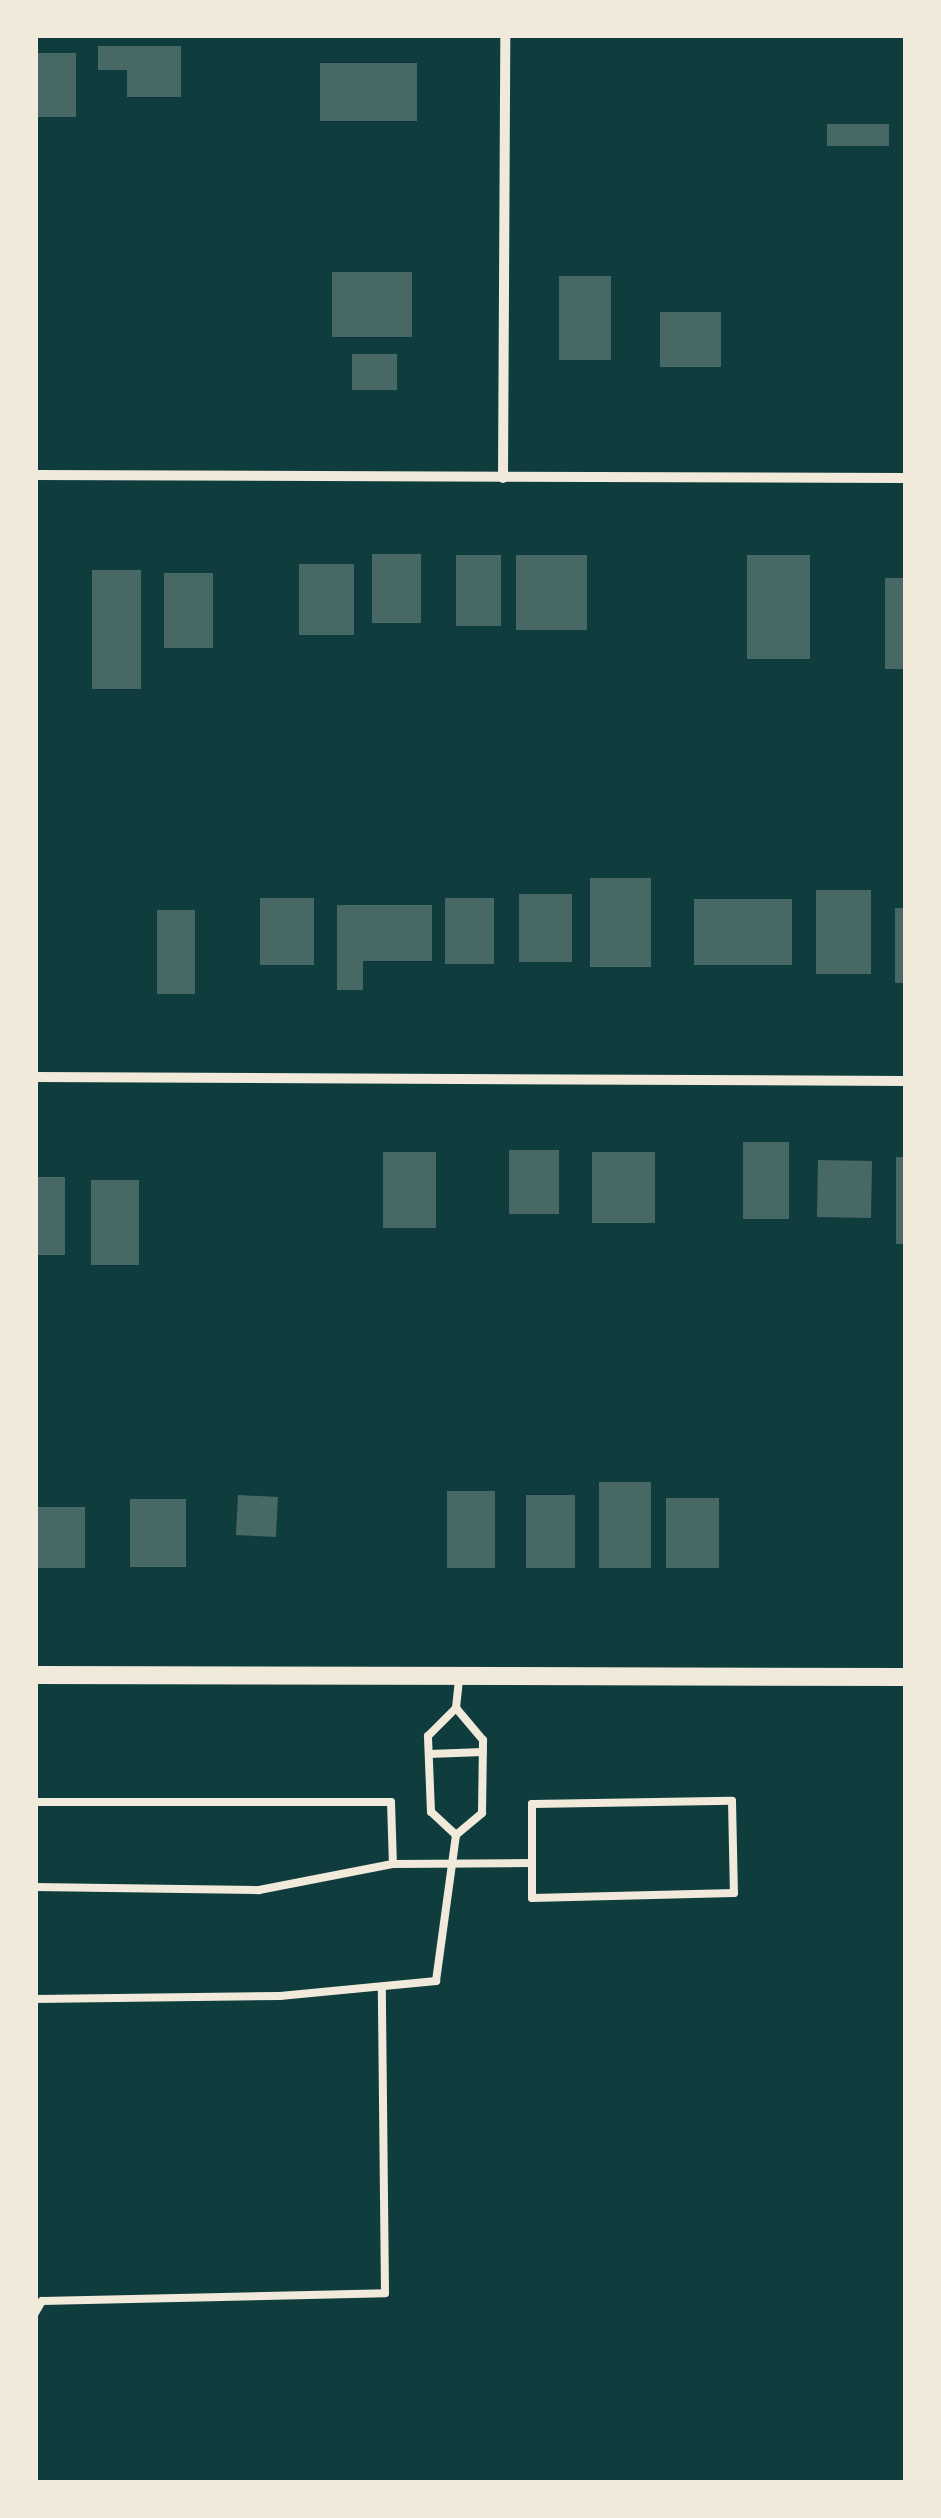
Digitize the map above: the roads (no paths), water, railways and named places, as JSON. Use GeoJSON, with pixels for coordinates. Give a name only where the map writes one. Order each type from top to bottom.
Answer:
{"type":"FeatureCollection","features":[{"type":"Feature","properties":{"kind":"street"},"geometry":{"type":"LineString","coordinates":[[502,478],[505,35]]}},
{"type":"Feature","properties":{"kind":"street"},"geometry":{"type":"LineString","coordinates":[[35,474],[906,478]]}},
{"type":"Feature","properties":{"kind":"street"},"geometry":{"type":"LineString","coordinates":[[35,1077],[906,1081]]}},
{"type":"Feature","properties":{"kind":"street"},"geometry":{"type":"LineString","coordinates":[[35,1675],[906,1678]]}},
{"type":"Feature","properties":{"kind":"lane"},"geometry":{"type":"LineString","coordinates":[[35,1999],[436,1981],[434,1948],[453,1904],[456,1834],[482,1813],[484,1752],[456,1708],[459,1676]]}},
{"type":"Feature","properties":{"kind":"lane"},"geometry":{"type":"LineString","coordinates":[[456,1708],[428,1736],[430,1812],[456,1834]]}},
{"type":"Feature","properties":{"kind":"lane"},"geometry":{"type":"LineString","coordinates":[[429,1754],[484,1752]]}},
{"type":"Feature","properties":{"kind":"lane"},"geometry":{"type":"LineString","coordinates":[[35,1802],[391,1802],[394,1864]]}},
{"type":"Feature","properties":{"kind":"lane"},"geometry":{"type":"LineString","coordinates":[[732,1802],[734,1893],[532,1898],[531,1863],[532,1804],[732,1802]]}},
{"type":"Feature","properties":{"kind":"lane"},"geometry":{"type":"LineString","coordinates":[[35,1887],[259,1890],[394,1864],[531,1863]]}},
{"type":"Feature","properties":{"kind":"lane"},"geometry":{"type":"LineString","coordinates":[[35,2313],[42,2301],[385,2293],[382,1986]]}}]}
